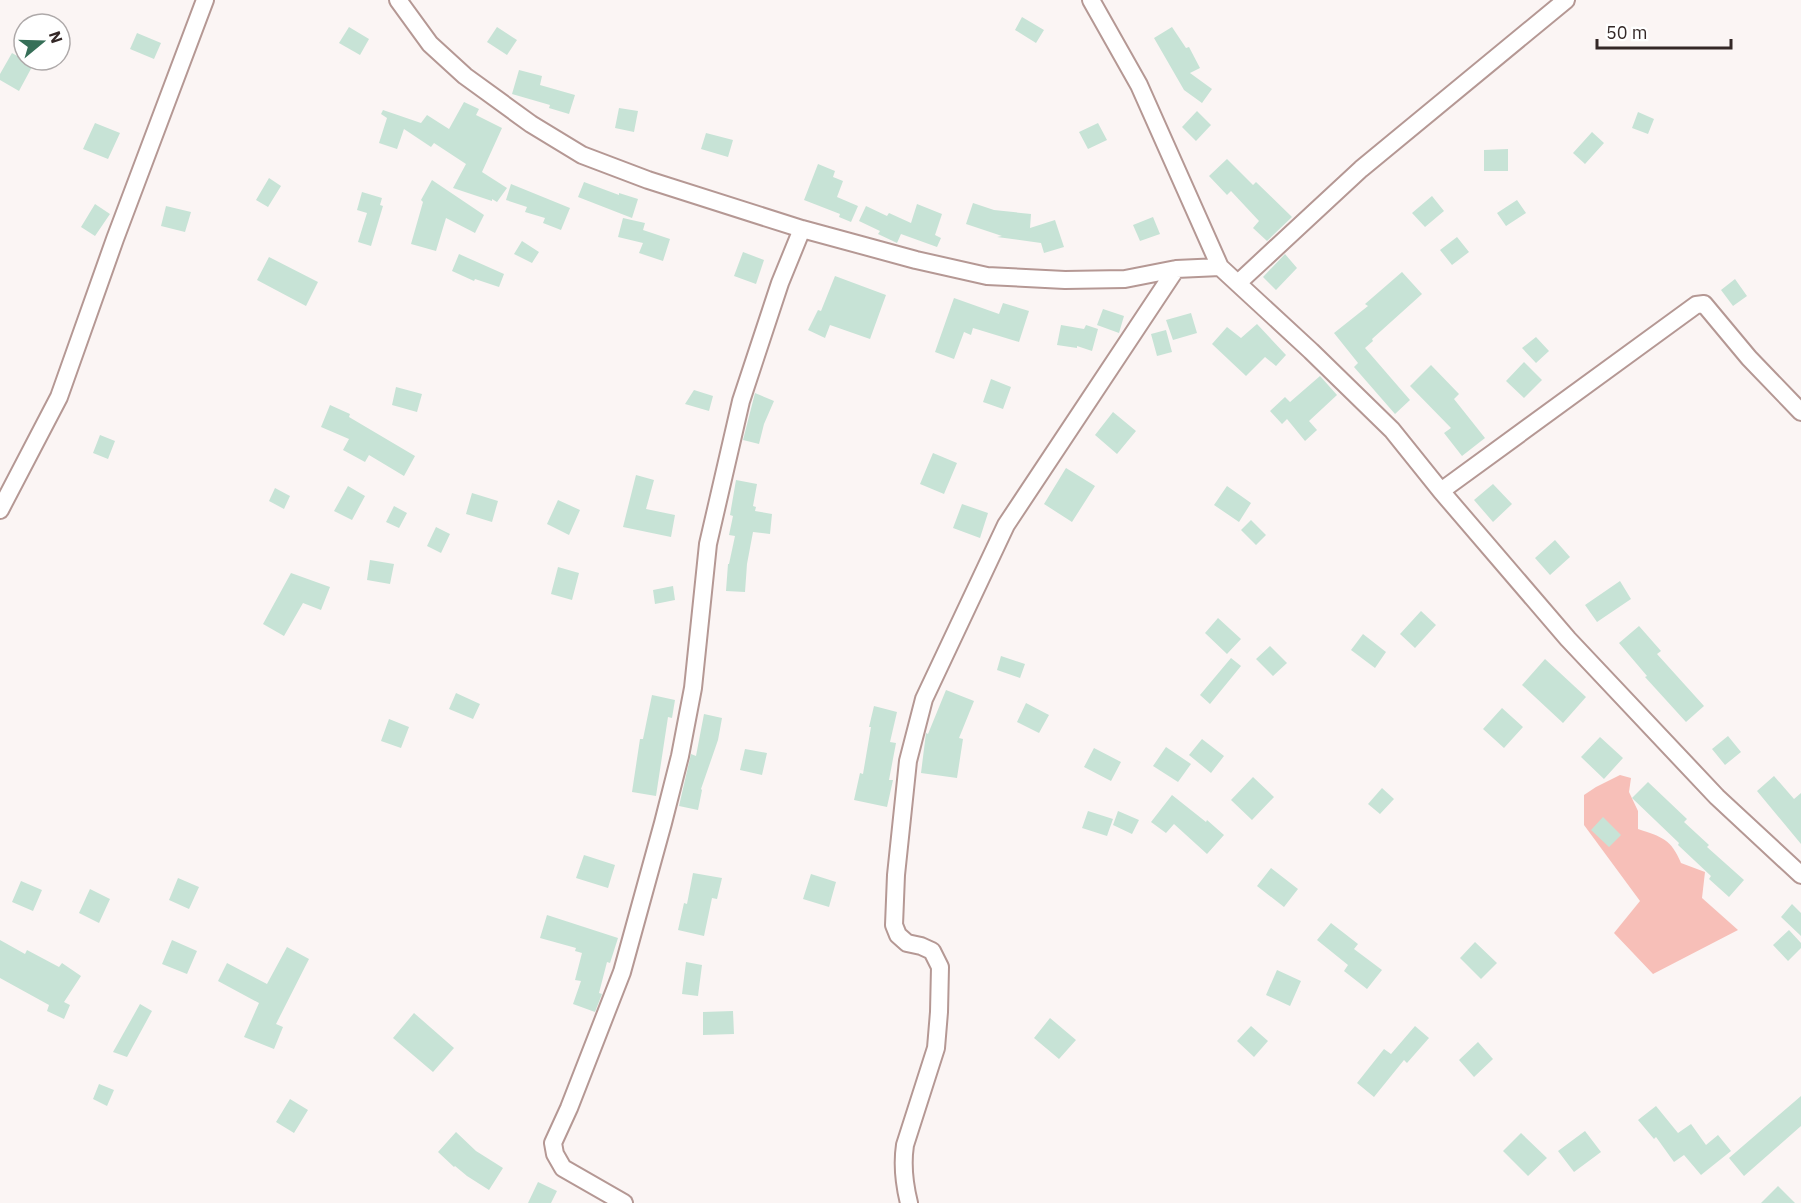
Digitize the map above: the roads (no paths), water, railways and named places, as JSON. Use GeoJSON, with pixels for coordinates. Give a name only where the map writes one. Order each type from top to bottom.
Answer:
{"type":"FeatureCollection","features":[{"type":"Feature","properties":{"kind":"street"},"geometry":{"type":"LineString","coordinates":[[0,510],[59,397],[115,239],[205,0]]}},
{"type":"Feature","properties":{"kind":"street"},"geometry":{"type":"LineString","coordinates":[[398,0],[430,45],[465,76],[531,124],[582,155],[648,180],[802,229],[916,260],[987,276],[1065,280],[1125,279],[1176,270],[1220,267]]}},
{"type":"Feature","properties":{"kind":"street"},"geometry":{"type":"LineString","coordinates":[[1091,0],[1139,85],[1220,267],[1392,430],[1441,491],[1568,639],[1717,797],[1801,875]]}},
{"type":"Feature","properties":{"kind":"street"},"geometry":{"type":"LineString","coordinates":[[1238,283],[1361,169],[1566,0]]}},
{"type":"Feature","properties":{"kind":"street"},"geometry":{"type":"LineString","coordinates":[[624,1203],[563,1168],[555,1154],[553,1143],[570,1108],[622,972],[660,835],[680,756],[693,688],[708,544],[741,400],[780,282],[802,229]]}},
{"type":"Feature","properties":{"kind":"street"},"geometry":{"type":"LineString","coordinates":[[909,1203],[904,1182],[904,1153],[936,1048],[939,1012],[940,967],[932,951],[907,943],[898,935],[894,925],[896,875],[908,760],[924,699],[1006,525],[1176,270]]}},
{"type":"Feature","properties":{"kind":"street"},"geometry":{"type":"LineString","coordinates":[[1441,491],[1696,304],[1704,304],[1749,358],[1801,412]]}}]}
